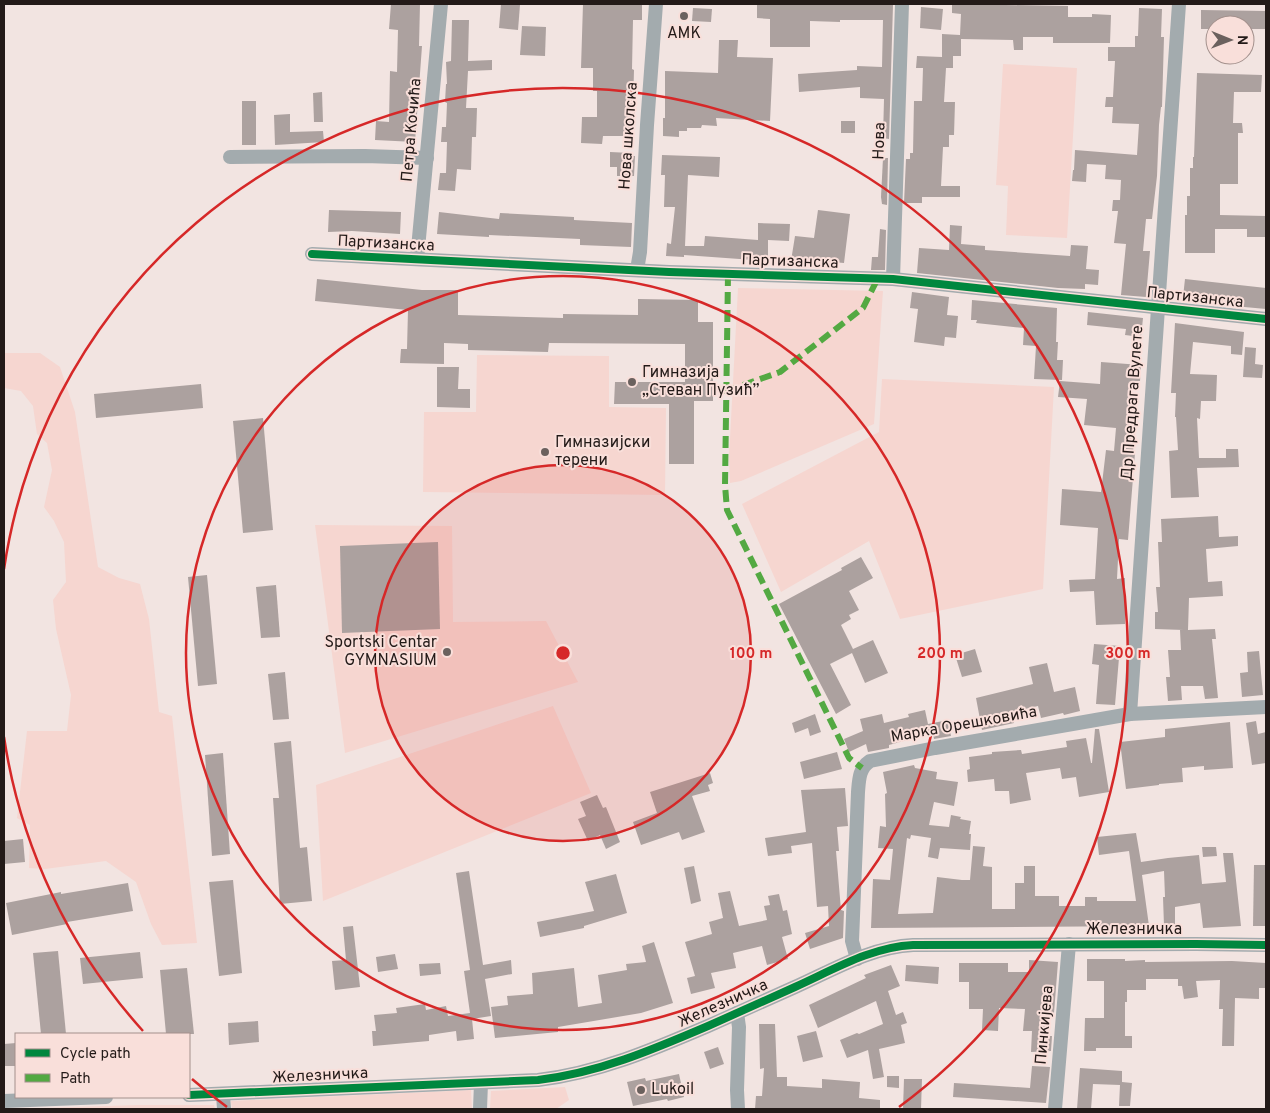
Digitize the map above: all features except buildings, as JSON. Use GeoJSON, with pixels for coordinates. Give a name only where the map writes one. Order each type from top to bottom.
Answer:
{"type":"FeatureCollection","features":[{"type":"Feature","properties":{"kind":"street","name":"Петра Кочића"},"geometry":{"type":"LineString","coordinates":[[417,259],[441,4]]}},
{"type":"Feature","properties":{"kind":"street","name":"Нова школска"},"geometry":{"type":"LineString","coordinates":[[637,270],[640,252],[656,4]]}},
{"type":"Feature","properties":{"kind":"street","name":"Нова"},"geometry":{"type":"LineString","coordinates":[[893,279],[902,4]]}},
{"type":"Feature","properties":{"kind":"street","name":"Др Предрага Вулете"},"geometry":{"type":"LineString","coordinates":[[1130,714],[1179,4]]}},
{"type":"Feature","properties":{"kind":"street"},"geometry":{"type":"LineString","coordinates":[[230,157],[365,156],[427,158]]}},
{"type":"Feature","properties":{"kind":"street","name":"Партизанска"},"geometry":{"type":"LineString","coordinates":[[312,254],[693,273],[893,279],[1266,319]]}},
{"type":"Feature","properties":{"kind":"street","name":"Марка Орешковића"},"geometry":{"type":"LineString","coordinates":[[857,959],[852,941],[858,792],[860,774],[866,764],[876,759],[1130,714],[1266,707]]}},
{"type":"Feature","properties":{"kind":"street","name":"Пинкијева"},"geometry":{"type":"LineString","coordinates":[[1056,1109],[1069,944]]}},
{"type":"Feature","properties":{"kind":"street","name":"Железничка"},"geometry":{"type":"LineString","coordinates":[[190,1095],[481,1083],[563,1077],[606,1067],[665,1044],[857,959],[885,948],[905,945],[1266,945]]}},
{"type":"Feature","properties":{"kind":"street"},"geometry":{"type":"LineString","coordinates":[[737,1013],[738,1109]]}},
{"type":"Feature","properties":{"kind":"street"},"geometry":{"type":"LineString","coordinates":[[480,1109],[481,1083]]}},
{"type":"Feature","properties":{"kind":"street"},"geometry":{"type":"LineString","coordinates":[[222,1095],[224,1109]]}},
{"type":"Feature","properties":{"kind":"street"},"geometry":{"type":"LineString","coordinates":[[4,1101],[80,1098]]}},
{"type":"Feature","properties":{"kind":"shaded area"},"geometry":{"type":"Polygon","coordinates":[[[1003,64],[1077,68],[1067,238],[1006,235],[1008,186],[996,185],[1003,64]]]}},
{"type":"Feature","properties":{"kind":"shaded area"},"geometry":{"type":"Polygon","coordinates":[[[738,288],[883,291],[874,424],[741,481],[730,483],[729,457],[738,288]]]}},
{"type":"Feature","properties":{"kind":"shaded area"},"geometry":{"type":"Polygon","coordinates":[[[4,353],[40,353],[60,367],[75,412],[98,567],[119,578],[140,584],[149,619],[159,712],[172,716],[197,943],[162,945],[151,924],[136,882],[106,861],[45,869],[29,868],[30,825],[17,818],[27,731],[67,731],[71,695],[56,629],[53,600],[66,582],[64,542],[54,521],[44,507],[52,470],[47,443],[37,434],[33,406],[21,391],[4,388],[4,353]]]}},
{"type":"Feature","properties":{"kind":"shaded area","name":"Гимназијски терени"},"geometry":{"type":"Polygon","coordinates":[[[477,355],[609,356],[609,407],[666,408],[665,495],[423,492],[424,412],[476,412],[477,355]]]}},
{"type":"Feature","properties":{"kind":"shaded area"},"geometry":{"type":"Polygon","coordinates":[[[882,379],[1054,387],[1043,589],[900,619],[869,541],[781,592],[742,504],[879,432],[882,379]]]}},
{"type":"Feature","properties":{"kind":"shaded area","name":"Sportski Centar GYMNASIUM"},"geometry":{"type":"Polygon","coordinates":[[[315,525],[452,526],[453,622],[546,621],[578,682],[345,753],[315,525]]]}},
{"type":"Feature","properties":{"kind":"shaded area"},"geometry":{"type":"Polygon","coordinates":[[[553,706],[591,793],[323,901],[316,785],[553,706]]]}},
{"type":"Feature","properties":{"kind":"shaded area"},"geometry":{"type":"Polygon","coordinates":[[[565,1087],[569,1100],[556,1109],[490,1109],[491,1091],[565,1087]]]}},
{"type":"Feature","properties":{"kind":"shaded area"},"geometry":{"type":"Polygon","coordinates":[[[471,1090],[472,1109],[232,1109],[231,1101],[471,1090]]]}},
{"type":"Feature","properties":{"kind":"shaded area"},"geometry":{"type":"Polygon","coordinates":[[[214,1105],[215,1109],[8,1109],[214,1105]]]}},
{"type":"Feature","properties":{"kind":"marked path"},"geometry":{"type":"LineString","coordinates":[[728,274],[725,485],[727,510],[849,758],[862,768]]}},
{"type":"Feature","properties":{"kind":"marked path"},"geometry":{"type":"LineString","coordinates":[[726,391],[780,372],[863,308],[878,278]]}},
{"type":"Feature","properties":{"kind":"cycle path"},"geometry":{"type":"LineString","coordinates":[[312,254],[669,272],[893,279],[1266,319]]}},
{"type":"Feature","properties":{"kind":"cycle path"},"geometry":{"type":"LineString","coordinates":[[190,1095],[538,1080],[560,1077],[603,1066],[645,1052],[708,1026],[852,960],[897,947],[913,945],[1266,945]]}},
{"type":"Feature","properties":{"kind":"place","name":"АМК"},"geometry":{"type":"Point","coordinates":[684,16]}},
{"type":"Feature","properties":{"kind":"place","name":"Гимназија „Стеван Пузић”"},"geometry":{"type":"Point","coordinates":[632,382]}},
{"type":"Feature","properties":{"kind":"place","name":"Гимназијски терени"},"geometry":{"type":"Point","coordinates":[545,452]}},
{"type":"Feature","properties":{"kind":"place","name":"Sportski Centar GYMNASIUM"},"geometry":{"type":"Point","coordinates":[447,652]}},
{"type":"Feature","properties":{"kind":"place","name":"Lukoil"},"geometry":{"type":"Point","coordinates":[641,1090]}}]}
